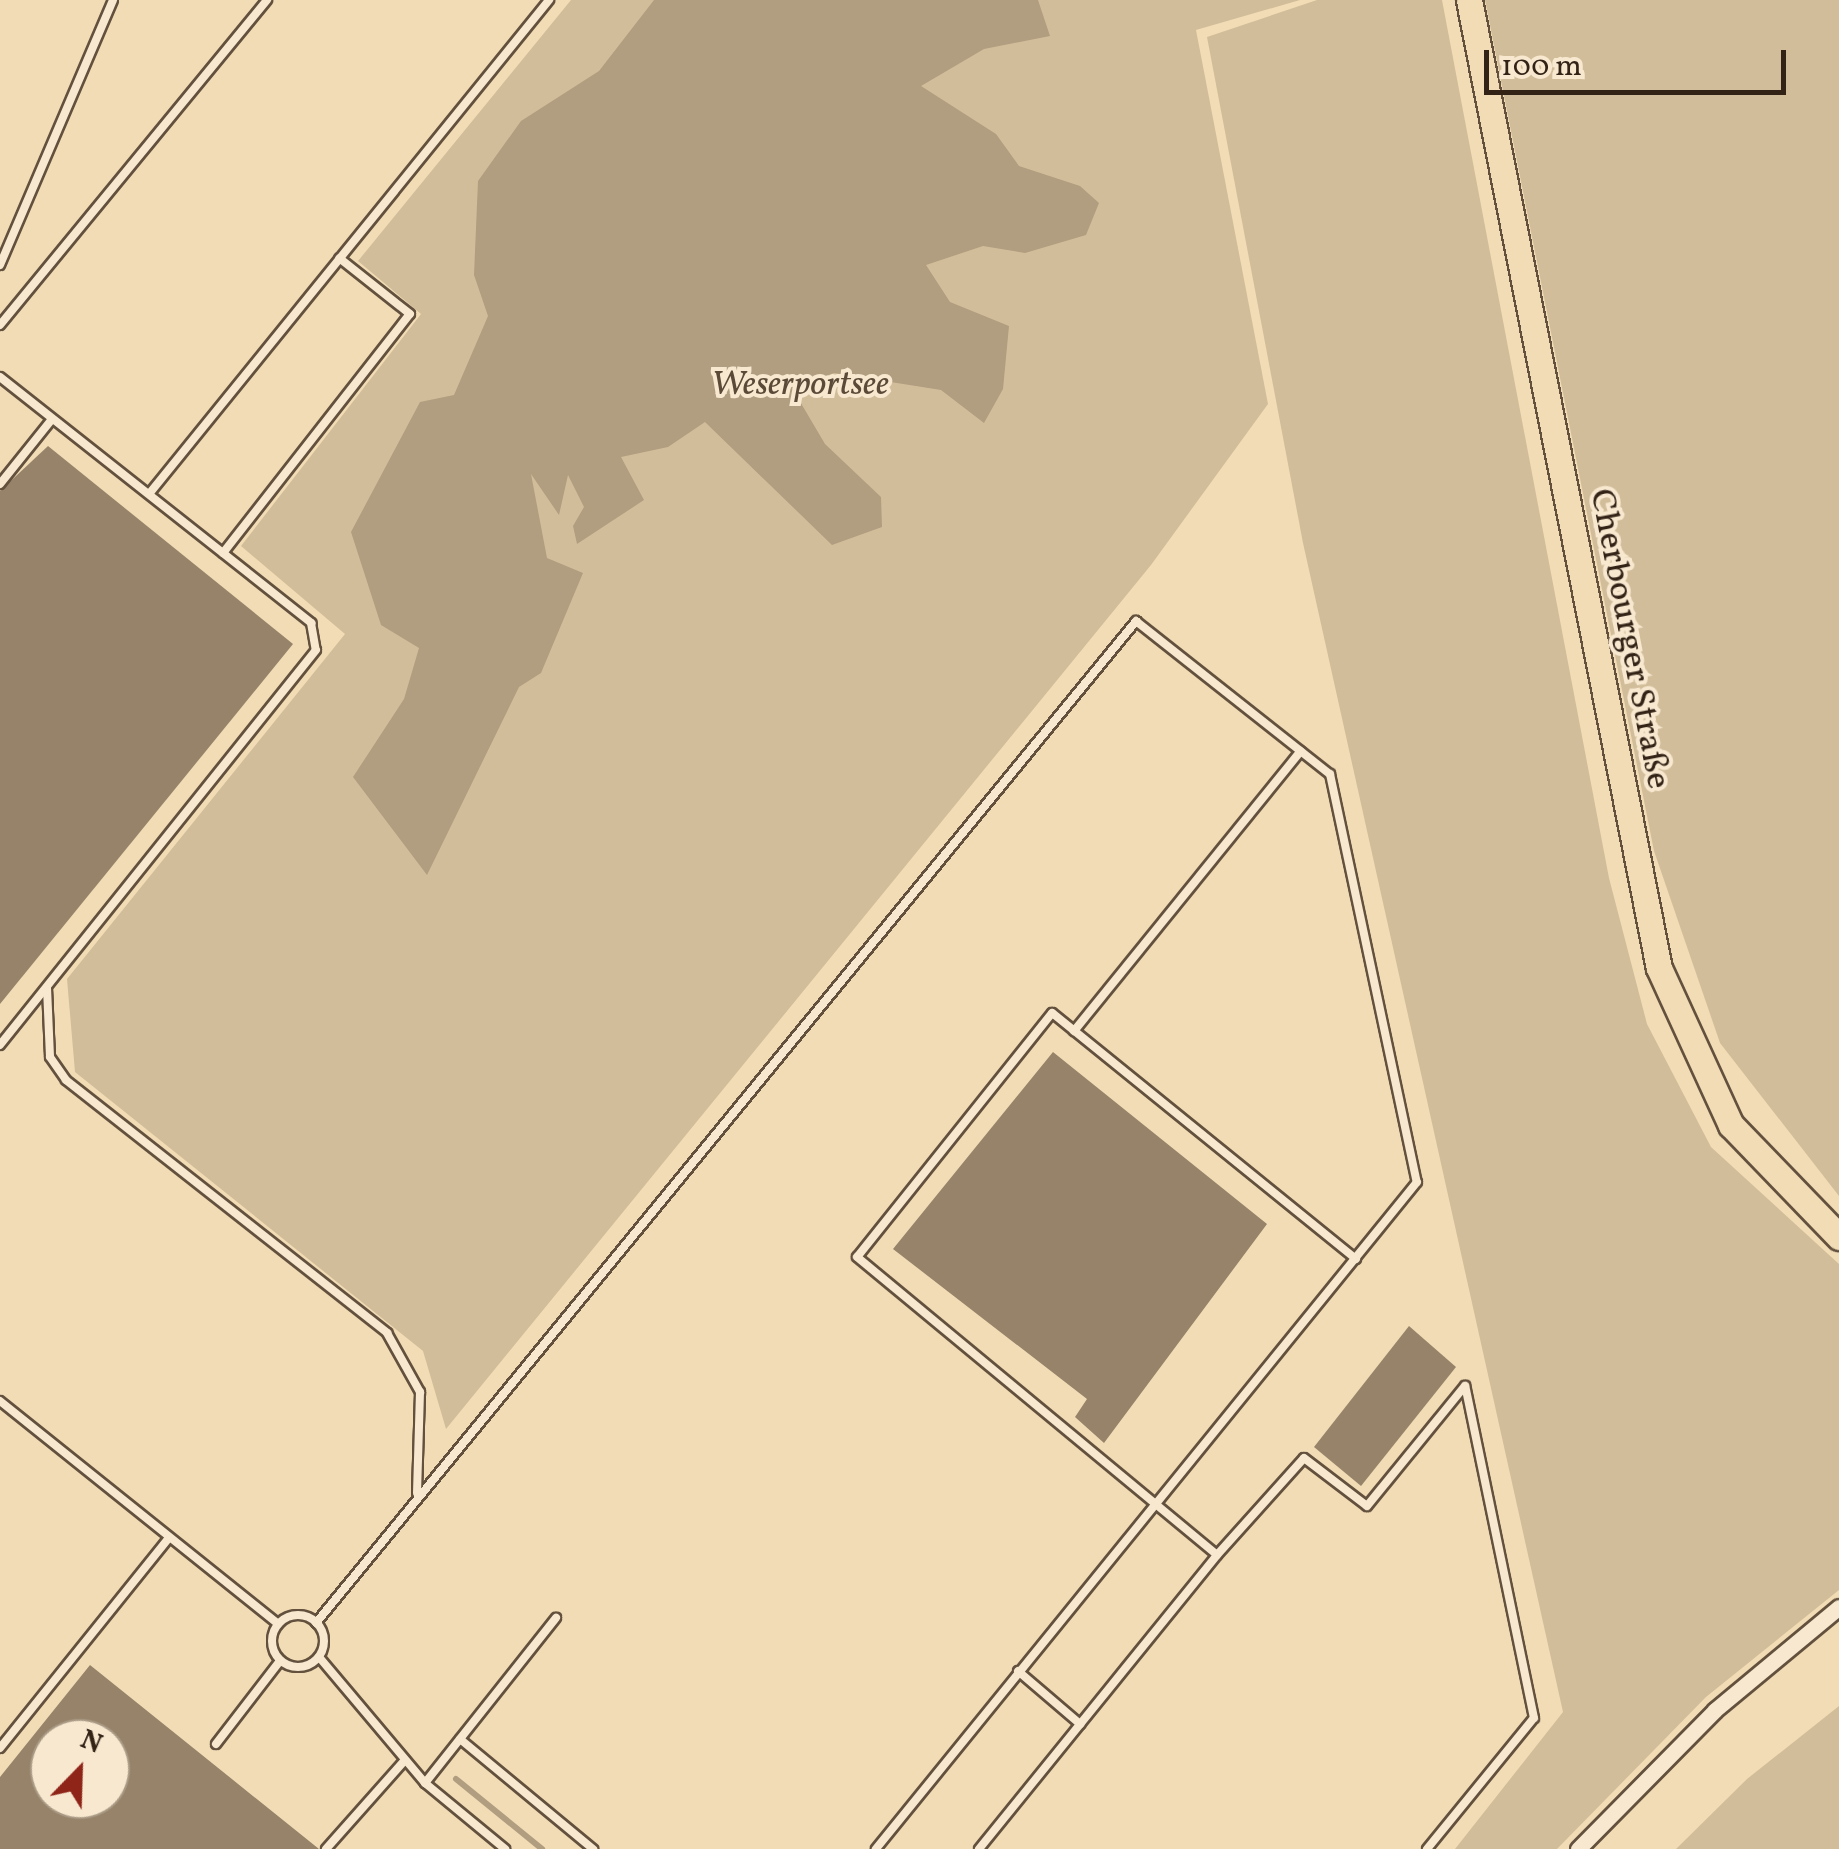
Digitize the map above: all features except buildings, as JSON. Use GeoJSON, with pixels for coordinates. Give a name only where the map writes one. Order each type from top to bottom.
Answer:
{"type":"FeatureCollection","features":[{"type":"Feature","properties":{"kind":"main road","name":"Cherbourger Straße"},"geometry":{"type":"LineString","coordinates":[[1469,0],[1659,968],[1731,1124],[1839,1236]]}},
{"type":"Feature","properties":{"kind":"street"},"geometry":{"type":"LineString","coordinates":[[1578,1849],[1715,1710],[1839,1607]]}},
{"type":"Feature","properties":{"kind":"lane"},"geometry":{"type":"LineString","coordinates":[[0,265],[113,0]]}},
{"type":"Feature","properties":{"kind":"lane"},"geometry":{"type":"LineString","coordinates":[[0,326],[267,0]]}},
{"type":"Feature","properties":{"kind":"lane"},"geometry":{"type":"LineString","coordinates":[[148,494],[548,0]]}},
{"type":"Feature","properties":{"kind":"lane"},"geometry":{"type":"LineString","coordinates":[[223,553],[410,314],[339,258]]}},
{"type":"Feature","properties":{"kind":"lane"},"geometry":{"type":"LineString","coordinates":[[0,377],[310,623],[316,650],[0,1045]]}},
{"type":"Feature","properties":{"kind":"lane"},"geometry":{"type":"LineString","coordinates":[[0,484],[52,419]]}},
{"type":"Feature","properties":{"kind":"lane"},"geometry":{"type":"LineString","coordinates":[[505,1849],[424,1783],[404,1761],[352,1687],[319,1657],[316,1623],[416,1493],[1136,621],[1330,774],[1417,1182],[876,1849]]}},
{"type":"Feature","properties":{"kind":"lane"},"geometry":{"type":"LineString","coordinates":[[1074,1031],[1300,751]]}},
{"type":"Feature","properties":{"kind":"lane"},"geometry":{"type":"LineString","coordinates":[[47,988],[50,1057],[66,1080],[387,1332],[420,1392],[416,1493]]}},
{"type":"Feature","properties":{"kind":"lane"},"geometry":{"type":"LineString","coordinates":[[1217,1555],[856,1257],[1052,1013],[1356,1259]]}},
{"type":"Feature","properties":{"kind":"lane"},"geometry":{"type":"LineString","coordinates":[[979,1849],[1217,1555],[1304,1458],[1367,1506],[1465,1386],[1534,1718],[1427,1849]]}},
{"type":"Feature","properties":{"kind":"lane"},"geometry":{"type":"LineString","coordinates":[[0,1401],[278,1624],[280,1661],[216,1744]]}},
{"type":"Feature","properties":{"kind":"lane"},"geometry":{"type":"LineString","coordinates":[[0,1748],[169,1538]]}},
{"type":"Feature","properties":{"kind":"lane"},"geometry":{"type":"LineString","coordinates":[[278,1624],[293,1616],[316,1623]]}},
{"type":"Feature","properties":{"kind":"lane"},"geometry":{"type":"LineString","coordinates":[[424,1783],[556,1618]]}},
{"type":"Feature","properties":{"kind":"lane"},"geometry":{"type":"LineString","coordinates":[[280,1661],[304,1667],[319,1657]]}},
{"type":"Feature","properties":{"kind":"lane"},"geometry":{"type":"LineString","coordinates":[[1018,1671],[1080,1724]]}},
{"type":"Feature","properties":{"kind":"lane"},"geometry":{"type":"LineString","coordinates":[[460,1739],[593,1849]]}},
{"type":"Feature","properties":{"kind":"lane"},"geometry":{"type":"LineString","coordinates":[[326,1849],[404,1761]]}},
{"type":"Feature","properties":{"kind":"green space","name":"Weserportsee"},"geometry":{"type":"Polygon","coordinates":[[[571,0],[1300,0],[1196,30],[1268,404],[1151,565],[446,1429],[423,1351],[75,1072],[67,979],[345,634],[241,546],[421,314],[358,261],[571,0]]]}},
{"type":"Feature","properties":{"kind":"green space"},"geometry":{"type":"Polygon","coordinates":[[[1317,0],[1442,0],[1609,878],[1647,1024],[1711,1147],[1839,1264],[1839,1590],[1706,1697],[1557,1849],[1455,1849],[1563,1712],[1303,543],[1207,37],[1317,0]]]}},
{"type":"Feature","properties":{"kind":"green space"},"geometry":{"type":"Polygon","coordinates":[[[1485,0],[1839,0],[1839,1196],[1720,1043],[1654,851],[1485,0]]]}},
{"type":"Feature","properties":{"kind":"green space"},"geometry":{"type":"Polygon","coordinates":[[[1839,1706],[1839,1849],[1676,1849],[1747,1779],[1839,1706]]]}},
{"type":"Feature","properties":{"kind":"shaded area","name":"Weserportsee"},"geometry":{"type":"Polygon","coordinates":[[[654,0],[1038,0],[1050,36],[984,49],[921,86],[996,134],[1019,166],[1080,186],[1099,203],[1086,235],[1025,253],[983,246],[926,265],[950,302],[1009,326],[1003,389],[984,423],[941,390],[834,373],[792,388],[825,444],[881,497],[882,527],[832,545],[705,422],[668,447],[621,457],[644,500],[577,544],[573,526],[584,507],[568,475],[559,515],[531,474],[547,558],[583,573],[541,673],[519,687],[427,875],[353,777],[404,699],[419,648],[381,625],[351,532],[420,402],[454,395],[488,316],[474,275],[478,181],[521,121],[599,71],[654,0]]]}},
{"type":"Feature","properties":{"kind":"waterway"},"geometry":{"type":"LineString","coordinates":[[456,1779],[542,1849]]}}]}
